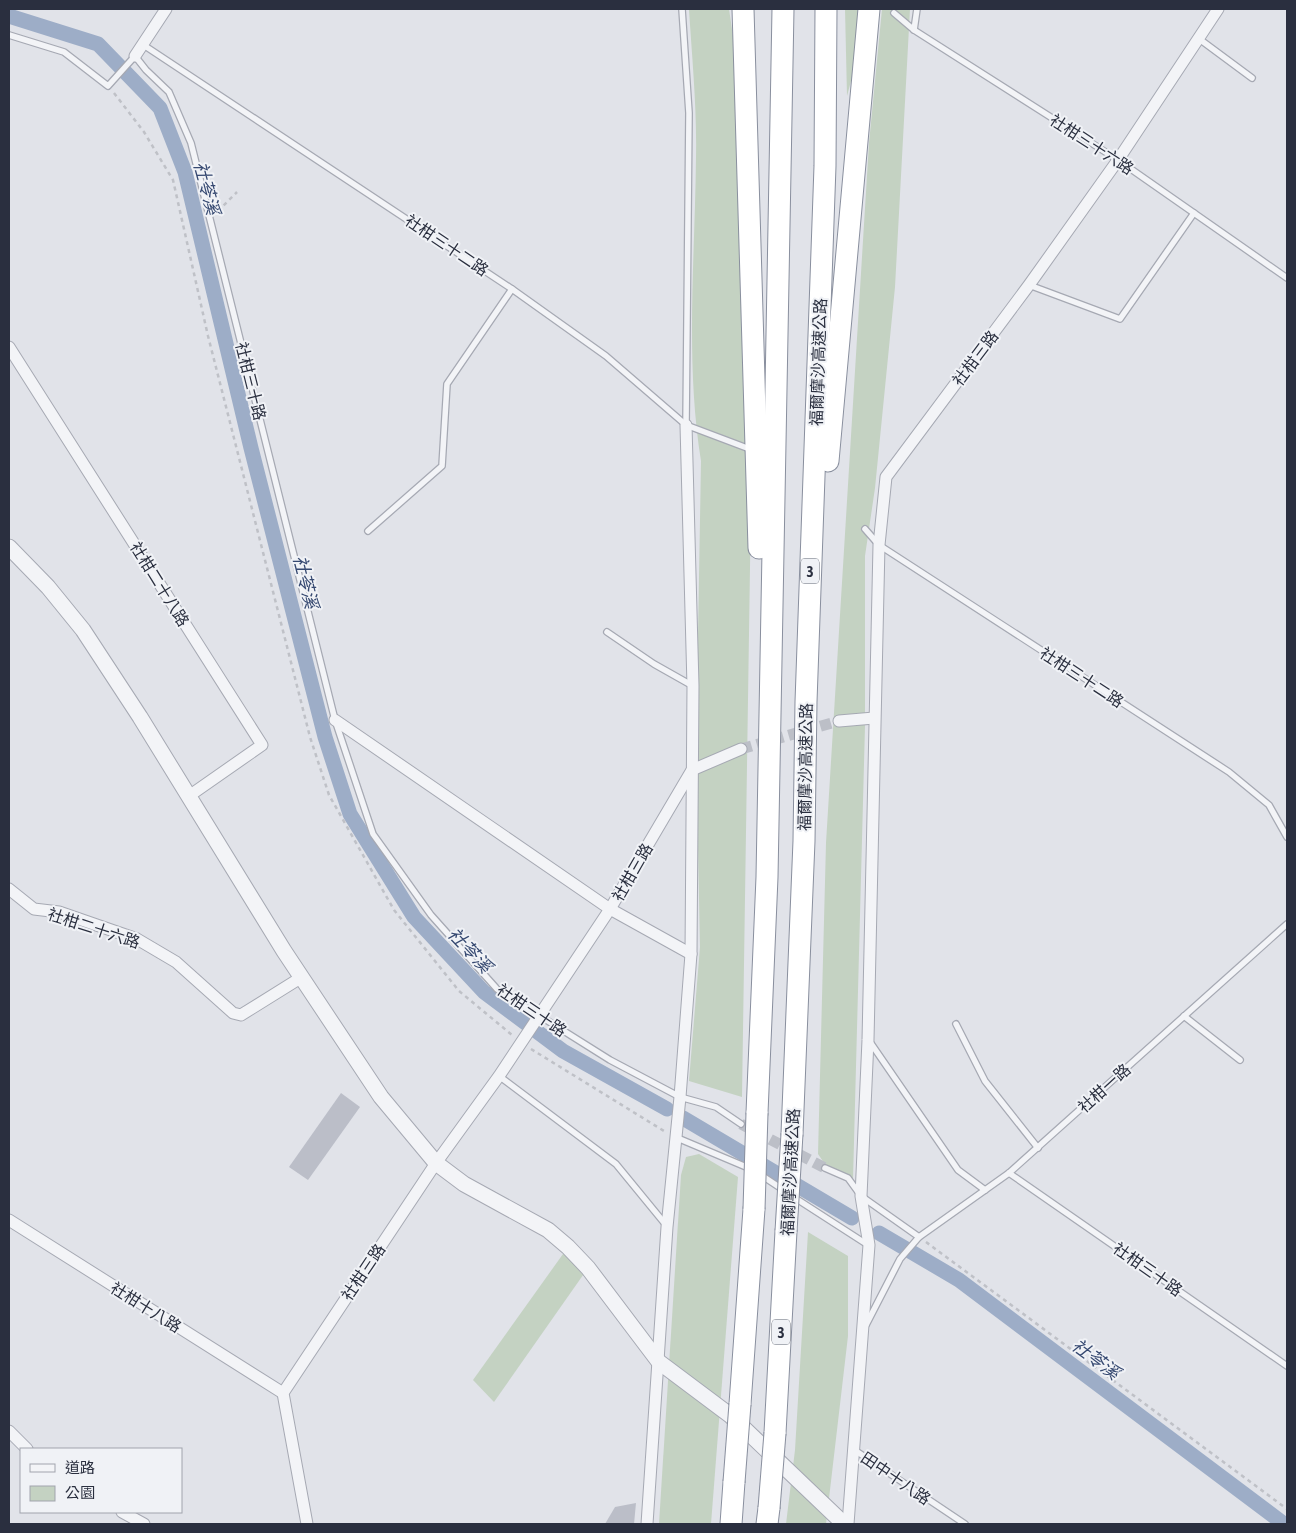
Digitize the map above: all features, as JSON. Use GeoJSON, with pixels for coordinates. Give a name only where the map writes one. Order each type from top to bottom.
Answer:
{"type":"FeatureCollection","features":[{"type":"Feature","properties":{"kind":"highway"},"geometry":{"type":"LineString","coordinates":[[743,9],[768,824]]}},
{"type":"Feature","properties":{"kind":"highway"},"geometry":{"type":"LineString","coordinates":[[731,1524],[754,1210],[749,1118],[768,824],[783,9]]}},
{"type":"Feature","properties":{"kind":"highway","name":"福爾摩沙高速公路"},"geometry":{"type":"LineString","coordinates":[[768,1516],[775,1433],[792,1134],[804,841],[806,702],[825,166],[826,9]]}},
{"type":"Feature","properties":{"kind":"highway"},"geometry":{"type":"LineString","coordinates":[[806,702],[869,9]]}},
{"type":"Feature","properties":{"kind":"street"},"geometry":{"type":"LineString","coordinates":[[135,56],[166,9]]}},
{"type":"Feature","properties":{"kind":"street","name":"社柑三路"},"geometry":{"type":"LineString","coordinates":[[846,1524],[868,1245],[861,1196],[868,1040],[879,545],[886,477],[1029,285],[1118,160],[1218,9]]}},
{"type":"Feature","properties":{"kind":"street","name":"社柑二十八路"},"geometry":{"type":"LineString","coordinates":[[9,346],[262,745],[189,796]]}},
{"type":"Feature","properties":{"kind":"street"},"geometry":{"type":"LineString","coordinates":[[647,1524],[667,1227],[680,1097],[691,954],[693,686],[686,425]]}},
{"type":"Feature","properties":{"kind":"street"},"geometry":{"type":"LineString","coordinates":[[9,547],[48,587],[83,630],[302,977],[382,1097],[436,1163],[464,1184],[548,1230],[568,1247],[588,1268],[659,1362],[732,1416],[846,1524]]}},
{"type":"Feature","properties":{"kind":"street"},"geometry":{"type":"LineString","coordinates":[[839,721],[874,718]]}},
{"type":"Feature","properties":{"kind":"street"},"geometry":{"type":"LineString","coordinates":[[335,720],[610,909],[691,954]]}},
{"type":"Feature","properties":{"kind":"street"},"geometry":{"type":"LineString","coordinates":[[692,770],[741,749]]}},
{"type":"Feature","properties":{"kind":"street","name":"社柑三路"},"geometry":{"type":"LineString","coordinates":[[283,1393],[436,1163],[499,1076],[610,909],[692,770]]}},
{"type":"Feature","properties":{"kind":"street","name":"社柑二十六路"},"geometry":{"type":"LineString","coordinates":[[9,889],[34,909],[59,912],[137,939],[176,962],[233,1013],[241,1015],[302,977]]}},
{"type":"Feature","properties":{"kind":"street","name":"社柑十八路"},"geometry":{"type":"LineString","coordinates":[[9,1220],[283,1393]]}},
{"type":"Feature","properties":{"kind":"street"},"geometry":{"type":"LineString","coordinates":[[283,1393],[307,1524]]}},
{"type":"Feature","properties":{"kind":"street"},"geometry":{"type":"LineString","coordinates":[[9,1431],[26,1448]]}},
{"type":"Feature","properties":{"kind":"street"},"geometry":{"type":"LineString","coordinates":[[124,1513],[144,1524]]}},
{"type":"Feature","properties":{"kind":"lane"},"geometry":{"type":"LineString","coordinates":[[682,9],[689,113],[686,425]]}},
{"type":"Feature","properties":{"kind":"lane"},"geometry":{"type":"LineString","coordinates":[[914,30],[917,9]]}},
{"type":"Feature","properties":{"kind":"lane","name":"社柑三十六路"},"geometry":{"type":"LineString","coordinates":[[894,13],[914,30],[1118,160],[1287,278]]}},
{"type":"Feature","properties":{"kind":"lane"},"geometry":{"type":"LineString","coordinates":[[9,35],[64,52],[108,86],[135,56]]}},
{"type":"Feature","properties":{"kind":"lane"},"geometry":{"type":"LineString","coordinates":[[1198,38],[1252,78]]}},
{"type":"Feature","properties":{"kind":"lane","name":"社柑三十二路"},"geometry":{"type":"LineString","coordinates":[[142,44],[512,289],[606,356],[686,425],[747,448]]}},
{"type":"Feature","properties":{"kind":"lane","name":"社柑三十路"},"geometry":{"type":"LineString","coordinates":[[135,56],[146,70],[170,92],[191,143],[335,720],[373,834],[431,915],[497,989],[610,1060],[680,1097],[749,1118]]}},
{"type":"Feature","properties":{"kind":"lane"},"geometry":{"type":"LineString","coordinates":[[1029,285],[1120,319],[1194,213]]}},
{"type":"Feature","properties":{"kind":"lane"},"geometry":{"type":"LineString","coordinates":[[368,531],[442,466],[447,384],[512,289]]}},
{"type":"Feature","properties":{"kind":"lane","name":"社柑三十二路"},"geometry":{"type":"LineString","coordinates":[[865,529],[879,545],[1229,772],[1269,805],[1287,837]]}},
{"type":"Feature","properties":{"kind":"lane"},"geometry":{"type":"LineString","coordinates":[[607,632],[654,664],[693,686]]}},
{"type":"Feature","properties":{"kind":"lane","name":"社柑一路"},"geometry":{"type":"LineString","coordinates":[[862,1332],[906,1251],[919,1236],[1010,1173],[1287,924]]}},
{"type":"Feature","properties":{"kind":"lane"},"geometry":{"type":"LineString","coordinates":[[1184,1016],[1240,1060]]}},
{"type":"Feature","properties":{"kind":"lane"},"geometry":{"type":"LineString","coordinates":[[956,1024],[985,1081],[1038,1148]]}},
{"type":"Feature","properties":{"kind":"lane"},"geometry":{"type":"LineString","coordinates":[[868,1040],[958,1170],[985,1190]]}},
{"type":"Feature","properties":{"kind":"lane"},"geometry":{"type":"LineString","coordinates":[[499,1076],[616,1164],[667,1227]]}},
{"type":"Feature","properties":{"kind":"lane"},"geometry":{"type":"LineString","coordinates":[[675,1137],[742,1164],[868,1245]]}},
{"type":"Feature","properties":{"kind":"lane"},"geometry":{"type":"LineString","coordinates":[[824,1168],[848,1178],[861,1196],[919,1236]]}},
{"type":"Feature","properties":{"kind":"lane","name":"社柑三十路"},"geometry":{"type":"LineString","coordinates":[[1010,1173],[1287,1366]]}},
{"type":"Feature","properties":{"kind":"lane","name":"田中十八路"},"geometry":{"type":"LineString","coordinates":[[852,1448],[965,1524]]}},
{"type":"Feature","properties":{"kind":"path"},"geometry":{"type":"LineString","coordinates":[[108,86],[144,132],[172,180],[208,336],[310,737],[329,795],[394,910],[459,990],[521,1042],[675,1137]]}},
{"type":"Feature","properties":{"kind":"path"},"geometry":{"type":"LineString","coordinates":[[210,220],[237,192]]}},
{"type":"Feature","properties":{"kind":"path"},"geometry":{"type":"LineString","coordinates":[[919,1236],[1287,1508]]}},
{"type":"Feature","properties":{"kind":"green space"},"geometry":{"type":"Polygon","coordinates":[[[689,9],[729,9],[741,90],[753,369],[742,1097],[689,1081],[700,947],[696,752],[701,461],[693,386],[692,309],[696,139],[689,9]]]}},
{"type":"Feature","properties":{"kind":"green space"},"geometry":{"type":"Polygon","coordinates":[[[845,9],[862,9],[858,55],[847,96],[845,9]]]}},
{"type":"Feature","properties":{"kind":"green space"},"geometry":{"type":"Polygon","coordinates":[[[882,9],[910,9],[895,287],[875,488],[865,556],[865,726],[853,1180],[831,1173],[818,1154],[826,843],[869,143],[882,9]]]}},
{"type":"Feature","properties":{"kind":"green space"},"geometry":{"type":"Polygon","coordinates":[[[699,1154],[738,1177],[711,1524],[659,1524],[681,1175],[686,1157],[699,1154]]]}},
{"type":"Feature","properties":{"kind":"green space"},"geometry":{"type":"Polygon","coordinates":[[[808,1232],[848,1256],[848,1336],[826,1524],[786,1524],[795,1450],[808,1232]]]}},
{"type":"Feature","properties":{"kind":"green space"},"geometry":{"type":"Polygon","coordinates":[[[568,1247],[588,1268],[494,1402],[473,1380],[568,1247]]]}},
{"type":"Feature","properties":{"kind":"building"},"geometry":{"type":"Polygon","coordinates":[[[341,1093],[360,1107],[308,1180],[289,1167],[341,1093]]]}},
{"type":"Feature","properties":{"kind":"building"},"geometry":{"type":"Polygon","coordinates":[[[636,1503],[634,1524],[605,1524],[615,1507],[636,1503]]]}},
{"type":"Feature","properties":{"kind":"waterway","name":"社苓溪"},"geometry":{"type":"LineString","coordinates":[[9,16],[98,44],[160,108],[185,172],[251,448],[325,737],[350,814],[414,917],[484,992],[563,1051],[667,1109]]}},
{"type":"Feature","properties":{"kind":"waterway","name":"社苓溪"},"geometry":{"type":"LineString","coordinates":[[683,1118],[852,1218]]}},
{"type":"Feature","properties":{"kind":"waterway","name":"社苓溪"},"geometry":{"type":"LineString","coordinates":[[879,1233],[959,1280],[1284,1524]]}},
{"type":"Feature","properties":{"kind":"tunnel"},"geometry":{"type":"LineString","coordinates":[[741,749],[839,721]]}},
{"type":"Feature","properties":{"kind":"tunnel"},"geometry":{"type":"LineString","coordinates":[[741,1124],[825,1168]]}}]}
